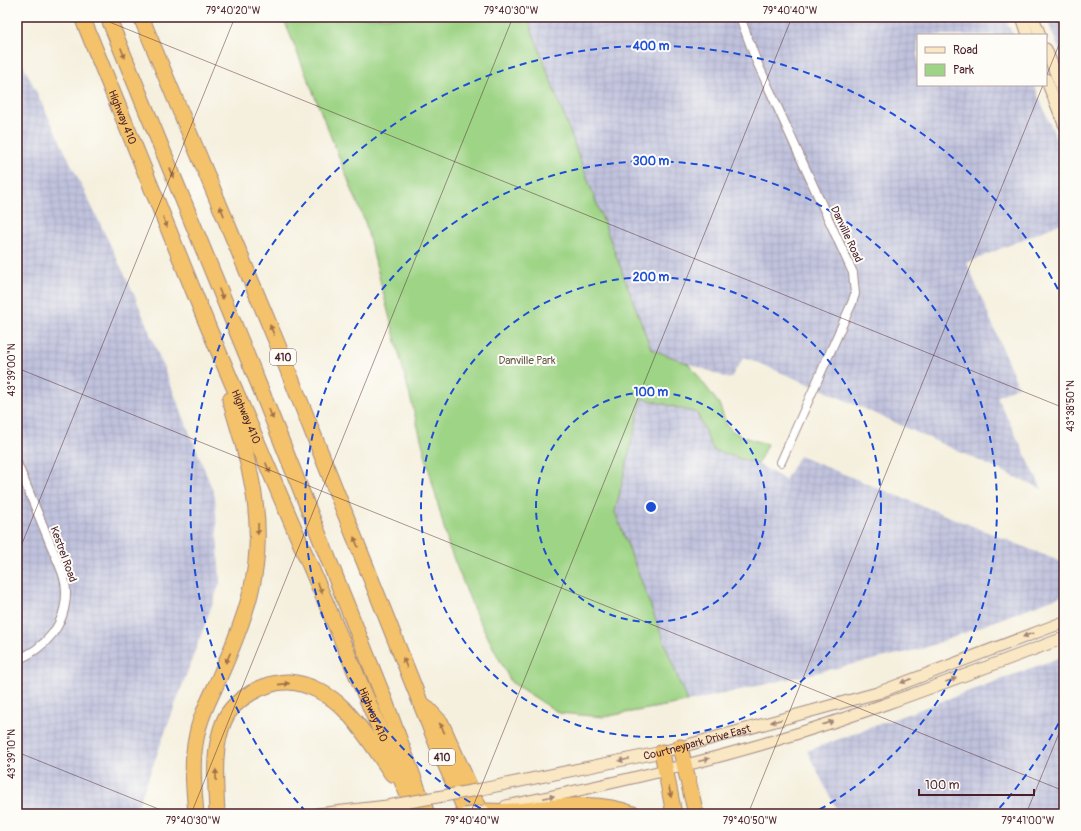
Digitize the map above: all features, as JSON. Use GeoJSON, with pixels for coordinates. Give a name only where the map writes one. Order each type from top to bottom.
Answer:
{"type":"FeatureCollection","features":[{"type":"Feature","properties":{"kind":"highway","name":"Highway 410"},"geometry":{"type":"LineString","coordinates":[[82,17],[209,330],[416,814]]}},
{"type":"Feature","properties":{"kind":"highway"},"geometry":{"type":"LineString","coordinates":[[108,17],[263,395],[385,700],[427,814]]}},
{"type":"Feature","properties":{"kind":"highway","name":"410"},"geometry":{"type":"LineString","coordinates":[[141,17],[277,343],[442,758],[466,814]]}},
{"type":"Feature","properties":{"kind":"highway"},"geometry":{"type":"LineString","coordinates":[[196,814],[193,775],[196,738],[202,716],[231,652],[251,594],[257,550],[258,519],[250,465],[209,330]]}},
{"type":"Feature","properties":{"kind":"highway"},"geometry":{"type":"LineString","coordinates":[[217,814],[216,750],[224,720],[240,700],[262,687],[289,682],[318,690],[343,707],[377,752],[393,777],[409,814]]}},
{"type":"Feature","properties":{"kind":"highway"},"geometry":{"type":"LineString","coordinates":[[419,699],[441,723],[483,812],[514,811],[580,805],[614,808],[633,814]]}},
{"type":"Feature","properties":{"kind":"highway"},"geometry":{"type":"LineString","coordinates":[[680,747],[696,814]]}},
{"type":"Feature","properties":{"kind":"highway"},"geometry":{"type":"LineString","coordinates":[[662,752],[674,814]]}},
{"type":"Feature","properties":{"kind":"main road"},"geometry":{"type":"LineString","coordinates":[[1022,17],[1028,34]]}},
{"type":"Feature","properties":{"kind":"main road"},"geometry":{"type":"LineString","coordinates":[[1033,17],[1040,34]]}},
{"type":"Feature","properties":{"kind":"main road"},"geometry":{"type":"LineString","coordinates":[[1047,52],[1060,90],[1064,124]]}},
{"type":"Feature","properties":{"kind":"main road"},"geometry":{"type":"LineString","coordinates":[[1047,80],[1060,90]]}},
{"type":"Feature","properties":{"kind":"main road","name":"Courtneypark Drive East"},"geometry":{"type":"LineString","coordinates":[[317,814],[387,806],[662,752],[877,693],[1064,622]]}},
{"type":"Feature","properties":{"kind":"main road","name":"Courtneypark Drive East"},"geometry":{"type":"LineString","coordinates":[[466,814],[483,812],[684,766],[757,746],[881,706],[1064,638]]}},
{"type":"Feature","properties":{"kind":"street","name":"Danville Road"},"geometry":{"type":"LineString","coordinates":[[740,17],[762,74],[853,273],[855,294],[846,320],[781,462]]}},
{"type":"Feature","properties":{"kind":"street","name":"Kestrel Road"},"geometry":{"type":"LineString","coordinates":[[17,463],[60,568],[66,592],[63,611],[48,642],[34,652],[17,660]]}},
{"type":"Feature","properties":{"kind":"shaded area"},"geometry":{"type":"Polygon","coordinates":[[[527,17],[1005,17],[1013,34],[917,34],[917,86],[1034,86],[1064,158],[1064,222],[967,263],[1018,386],[997,397],[1042,489],[825,391],[744,357],[730,379],[651,349],[527,17]]]}},
{"type":"Feature","properties":{"kind":"shaded area"},"geometry":{"type":"Polygon","coordinates":[[[1046,17],[1064,17],[1064,62],[1046,17]]]}},
{"type":"Feature","properties":{"kind":"shaded area"},"geometry":{"type":"Polygon","coordinates":[[[17,52],[135,296],[215,496],[220,583],[138,806],[67,814],[17,814],[17,52]]]}},
{"type":"Feature","properties":{"kind":"shaded area"},"geometry":{"type":"Polygon","coordinates":[[[642,397],[697,413],[713,450],[758,464],[785,480],[799,456],[1064,563],[1063,595],[925,648],[687,702],[615,512],[642,397]]]}},
{"type":"Feature","properties":{"kind":"shaded area"},"geometry":{"type":"Polygon","coordinates":[[[1064,656],[1064,814],[839,814],[807,751],[1064,656]]]}},
{"type":"Feature","properties":{"kind":"green space","name":"Danville Park"},"geometry":{"type":"Polygon","coordinates":[[[283,17],[527,17],[651,349],[689,364],[719,404],[726,423],[731,430],[743,437],[767,444],[758,464],[713,450],[697,413],[642,398],[615,512],[687,702],[603,717],[559,713],[511,682],[475,612],[449,547],[365,222],[283,17]]]}}]}
